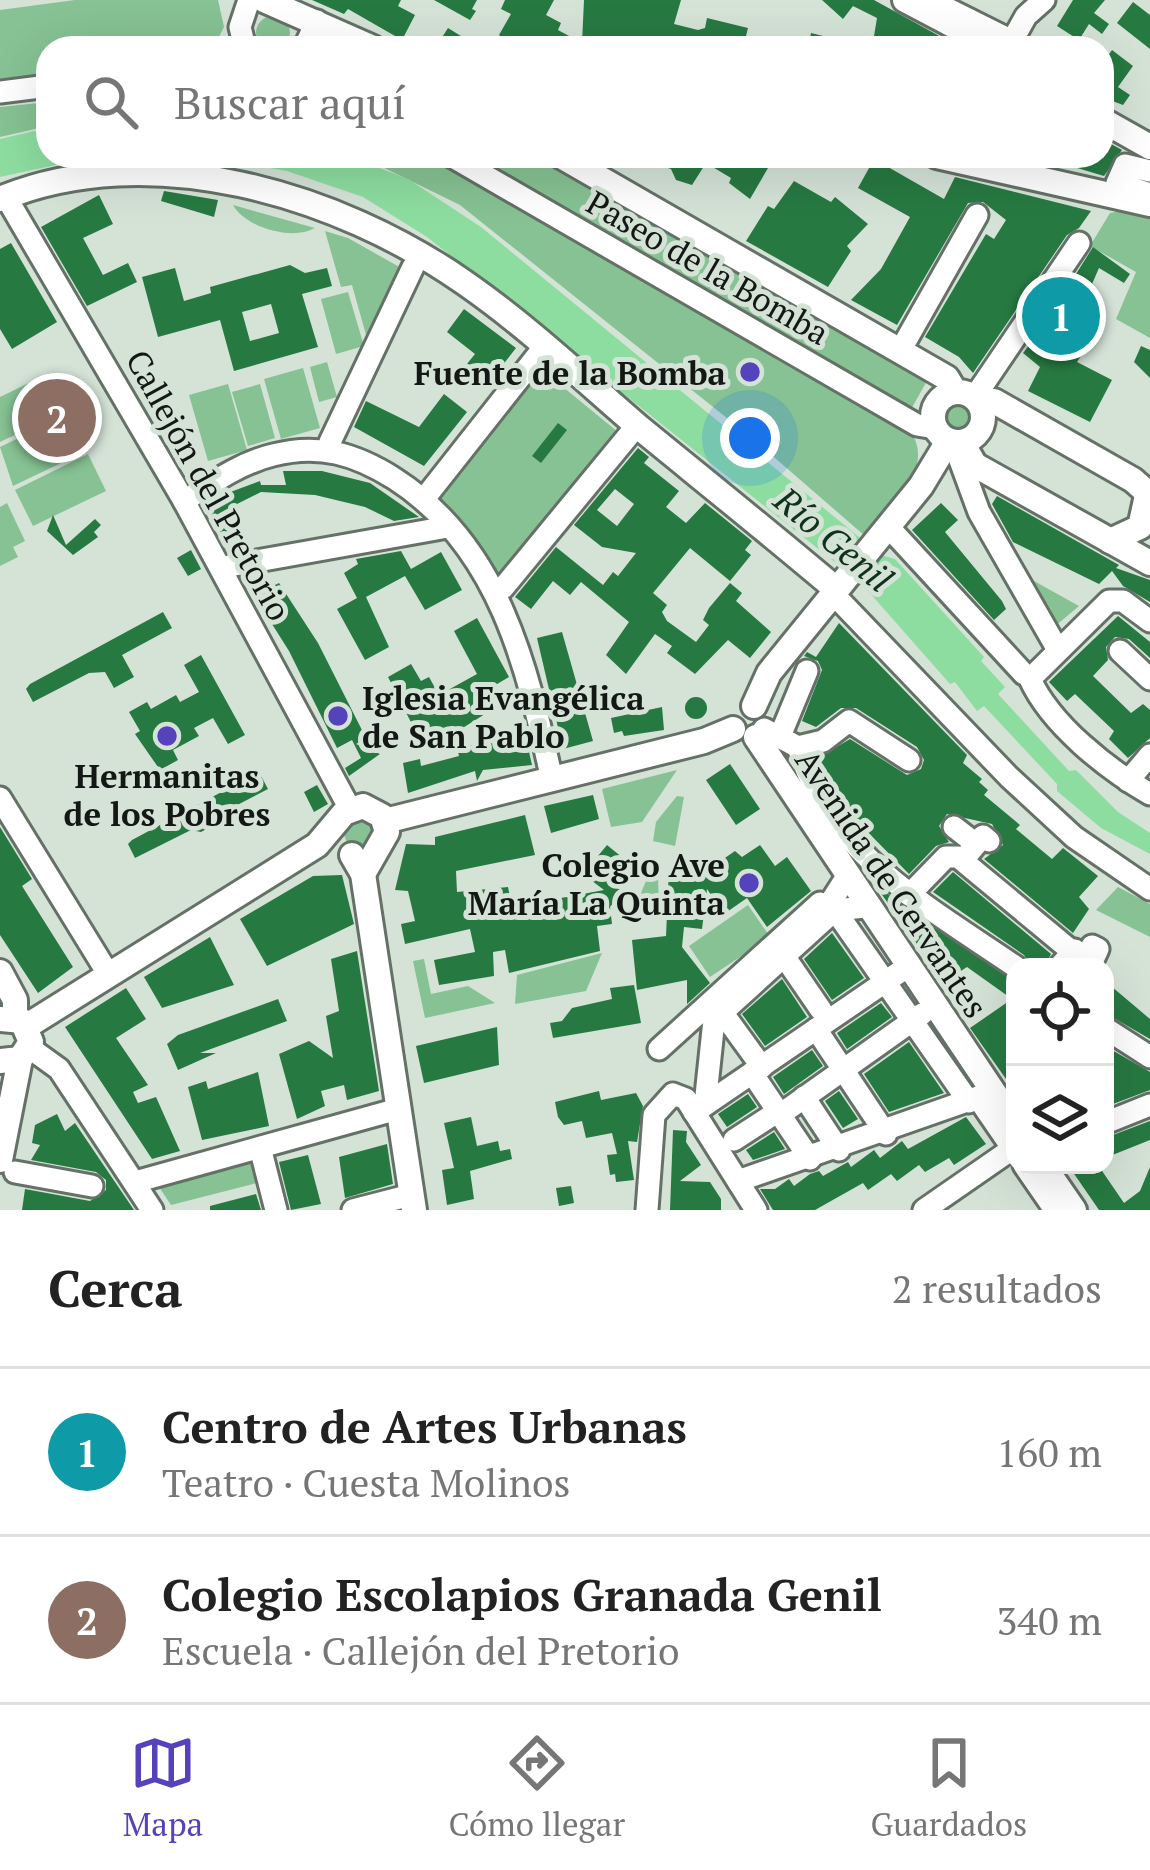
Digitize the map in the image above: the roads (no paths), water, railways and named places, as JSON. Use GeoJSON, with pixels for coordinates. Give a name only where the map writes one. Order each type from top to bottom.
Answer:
{"type":"FeatureCollection","features":[{"type":"Feature","properties":{"kind":"main road"},"geometry":{"type":"LineString","coordinates":[[264,0],[348,36]]}},
{"type":"Feature","properties":{"kind":"main road"},"geometry":{"type":"LineString","coordinates":[[904,0],[933,10],[976,36]]}},
{"type":"Feature","properties":{"kind":"main road"},"geometry":{"type":"LineString","coordinates":[[1114,127],[1150,147]]}},
{"type":"Feature","properties":{"kind":"main road","name":"Paseo de la Bomba"},"geometry":{"type":"LineString","coordinates":[[582,168],[970,395],[1014,412],[1149,494]]}},
{"type":"Feature","properties":{"kind":"main road"},"geometry":{"type":"LineString","coordinates":[[990,168],[1150,204]]}},
{"type":"Feature","properties":{"kind":"main road"},"geometry":{"type":"LineString","coordinates":[[3,198],[67,178],[132,172],[201,178],[250,190],[395,241],[465,283],[842,589]]}},
{"type":"Feature","properties":{"kind":"main road"},"geometry":{"type":"LineString","coordinates":[[385,821],[765,729],[770,673],[884,539],[949,440],[981,420],[970,395],[935,411],[949,440],[975,466],[1150,563]]}},
{"type":"Feature","properties":{"kind":"main road"},"geometry":{"type":"LineString","coordinates":[[1110,541],[1140,527],[1149,494]]}},
{"type":"Feature","properties":{"kind":"main road","name":"Avenida de Cervantes"},"geometry":{"type":"LineString","coordinates":[[765,729],[865,907],[896,974],[1006,1133]]}},
{"type":"Feature","properties":{"kind":"main road"},"geometry":{"type":"LineString","coordinates":[[16,1038],[107,973],[348,845],[386,839],[385,821],[371,808],[348,845],[412,1203]]}},
{"type":"Feature","properties":{"kind":"main road"},"geometry":{"type":"LineString","coordinates":[[0,972],[14,995],[16,1038],[8,1166]]}},
{"type":"Feature","properties":{"kind":"main road"},"geometry":{"type":"LineString","coordinates":[[1048,1174],[1074,1210]]}},
{"type":"Feature","properties":{"kind":"street"},"geometry":{"type":"LineString","coordinates":[[242,36],[240,27],[249,0]]}},
{"type":"Feature","properties":{"kind":"street"},"geometry":{"type":"LineString","coordinates":[[1014,36],[1026,16],[1045,0]]}},
{"type":"Feature","properties":{"kind":"street"},"geometry":{"type":"LineString","coordinates":[[933,10],[936,3],[1004,36]]}},
{"type":"Feature","properties":{"kind":"street"},"geometry":{"type":"LineString","coordinates":[[310,36],[317,21]]}},
{"type":"Feature","properties":{"kind":"street"},"geometry":{"type":"LineString","coordinates":[[0,92],[36,88]]}},
{"type":"Feature","properties":{"kind":"street"},"geometry":{"type":"LineString","coordinates":[[1150,171],[1125,164],[1117,184],[1150,194]]}},
{"type":"Feature","properties":{"kind":"street","name":"Paseo de la Bomba"},"geometry":{"type":"LineString","coordinates":[[472,168],[949,440]]}},
{"type":"Feature","properties":{"kind":"street","name":"Callejón del Pretorio"},"geometry":{"type":"LineString","coordinates":[[3,198],[184,501],[348,845]]}},
{"type":"Feature","properties":{"kind":"street"},"geometry":{"type":"LineString","coordinates":[[900,351],[977,215]]}},
{"type":"Feature","properties":{"kind":"street"},"geometry":{"type":"LineString","coordinates":[[970,395],[1079,242]]}},
{"type":"Feature","properties":{"kind":"street"},"geometry":{"type":"LineString","coordinates":[[329,442],[413,267]]}},
{"type":"Feature","properties":{"kind":"street"},"geometry":{"type":"LineString","coordinates":[[424,499],[544,347]]}},
{"type":"Feature","properties":{"kind":"street"},"geometry":{"type":"LineString","coordinates":[[503,588],[628,436]]}},
{"type":"Feature","properties":{"kind":"street"},"geometry":{"type":"LineString","coordinates":[[949,440],[979,512],[1058,650]]}},
{"type":"Feature","properties":{"kind":"street"},"geometry":{"type":"LineString","coordinates":[[184,501],[250,463],[325,450],[377,467],[424,499],[465,544],[508,618],[552,780]]}},
{"type":"Feature","properties":{"kind":"street"},"geometry":{"type":"LineString","coordinates":[[230,566],[442,528]]}},
{"type":"Feature","properties":{"kind":"street"},"geometry":{"type":"LineString","coordinates":[[884,539],[1027,676],[1074,734],[1150,794]]}},
{"type":"Feature","properties":{"kind":"street"},"geometry":{"type":"LineString","coordinates":[[842,589],[1009,778],[1074,836],[1150,889]]}},
{"type":"Feature","properties":{"kind":"street"},"geometry":{"type":"LineString","coordinates":[[1027,676],[1109,601],[1123,602],[1150,621]]}},
{"type":"Feature","properties":{"kind":"street"},"geometry":{"type":"LineString","coordinates":[[1120,650],[1150,679]]}},
{"type":"Feature","properties":{"kind":"street"},"geometry":{"type":"LineString","coordinates":[[765,729],[807,670]]}},
{"type":"Feature","properties":{"kind":"street"},"geometry":{"type":"LineString","coordinates":[[765,729],[823,741],[849,721],[909,760]]}},
{"type":"Feature","properties":{"kind":"street"},"geometry":{"type":"LineString","coordinates":[[765,729],[800,789],[870,865],[1006,960]]}},
{"type":"Feature","properties":{"kind":"street"},"geometry":{"type":"LineString","coordinates":[[1128,781],[1150,755]]}},
{"type":"Feature","properties":{"kind":"street"},"geometry":{"type":"LineString","coordinates":[[0,798],[107,973]]}},
{"type":"Feature","properties":{"kind":"street"},"geometry":{"type":"LineString","coordinates":[[955,826],[1084,948],[1070,958]]}},
{"type":"Feature","properties":{"kind":"street"},"geometry":{"type":"LineString","coordinates":[[909,895],[946,857],[976,848]]}},
{"type":"Feature","properties":{"kind":"street"},"geometry":{"type":"LineString","coordinates":[[699,1108],[712,1024],[784,956],[846,878]]}},
{"type":"Feature","properties":{"kind":"street"},"geometry":{"type":"LineString","coordinates":[[658,1049],[827,907],[865,907]]}},
{"type":"Feature","properties":{"kind":"street","name":"Avenida de Cervantes"},"geometry":{"type":"LineString","coordinates":[[827,907],[896,974]]}},
{"type":"Feature","properties":{"kind":"street"},"geometry":{"type":"LineString","coordinates":[[784,956],[843,1069],[886,1134]]}},
{"type":"Feature","properties":{"kind":"street"},"geometry":{"type":"LineString","coordinates":[[699,1108],[757,1070],[818,1019],[896,974]]}},
{"type":"Feature","properties":{"kind":"street"},"geometry":{"type":"LineString","coordinates":[[722,1012],[777,1114],[810,1159]]}},
{"type":"Feature","properties":{"kind":"street"},"geometry":{"type":"LineString","coordinates":[[734,1140],[922,1013]]}},
{"type":"Feature","properties":{"kind":"street"},"geometry":{"type":"LineString","coordinates":[[1114,1034],[1150,1057]]}},
{"type":"Feature","properties":{"kind":"street"},"geometry":{"type":"LineString","coordinates":[[16,1038],[59,1070],[152,1210]]}},
{"type":"Feature","properties":{"kind":"street"},"geometry":{"type":"LineString","coordinates":[[647,1210],[654,1115],[673,1094],[699,1108],[756,1210]]}},
{"type":"Feature","properties":{"kind":"street"},"geometry":{"type":"LineString","coordinates":[[804,1097],[838,1150]]}},
{"type":"Feature","properties":{"kind":"street"},"geometry":{"type":"LineString","coordinates":[[738,1181],[886,1134],[980,1097]]}},
{"type":"Feature","properties":{"kind":"street"},"geometry":{"type":"LineString","coordinates":[[1114,1119],[1150,1105]]}},
{"type":"Feature","properties":{"kind":"street"},"geometry":{"type":"LineString","coordinates":[[134,1182],[398,1109]]}},
{"type":"Feature","properties":{"kind":"street"},"geometry":{"type":"LineString","coordinates":[[924,1210],[1006,1154]]}},
{"type":"Feature","properties":{"kind":"street"},"geometry":{"type":"LineString","coordinates":[[262,1155],[277,1210]]}},
{"type":"Feature","properties":{"kind":"street"},"geometry":{"type":"LineString","coordinates":[[8,1166],[92,1186]]}},
{"type":"Feature","properties":{"kind":"street","name":"Avenida de Cervantes"},"geometry":{"type":"LineString","coordinates":[[1033,1174],[1055,1210]]}},
{"type":"Feature","properties":{"kind":"street"},"geometry":{"type":"LineString","coordinates":[[352,1210],[412,1203]]}},
{"type":"Feature","properties":{"kind":"water"},"geometry":{"type":"Polygon","coordinates":[[[36,131],[36,168],[42,168],[0,177],[0,139],[36,131]]]}},
{"type":"Feature","properties":{"kind":"water","name":"Río Genil"},"geometry":{"type":"Polygon","coordinates":[[[271,168],[379,168],[408,179],[481,227],[881,555],[895,559],[984,657],[981,661],[1005,687],[998,694],[1069,771],[1076,770],[1118,812],[1150,833],[1150,854],[1101,828],[1057,791],[1057,784],[984,706],[977,711],[955,682],[950,684],[861,583],[427,237],[363,197],[271,168]]]}},
{"type":"Feature","properties":{"kind":"place","name":"Centro de Artes Urbanas"},"geometry":{"type":"Point","coordinates":[1061,316]}},
{"type":"Feature","properties":{"kind":"place","name":"Fuente de la Bomba"},"geometry":{"type":"Point","coordinates":[750,372]}},
{"type":"Feature","properties":{"kind":"place","name":"Colegio Escolapios Granada Genil"},"geometry":{"type":"Point","coordinates":[57,418]}},
{"type":"Feature","properties":{"kind":"place","name":"Iglesia Evangélica de San Pablo"},"geometry":{"type":"Point","coordinates":[338,716]}},
{"type":"Feature","properties":{"kind":"place","name":"Hermanitas de los Pobres"},"geometry":{"type":"Point","coordinates":[167,736]}},
{"type":"Feature","properties":{"kind":"place","name":"Colegio Ave María La Quinta"},"geometry":{"type":"Point","coordinates":[749,883]}}]}
